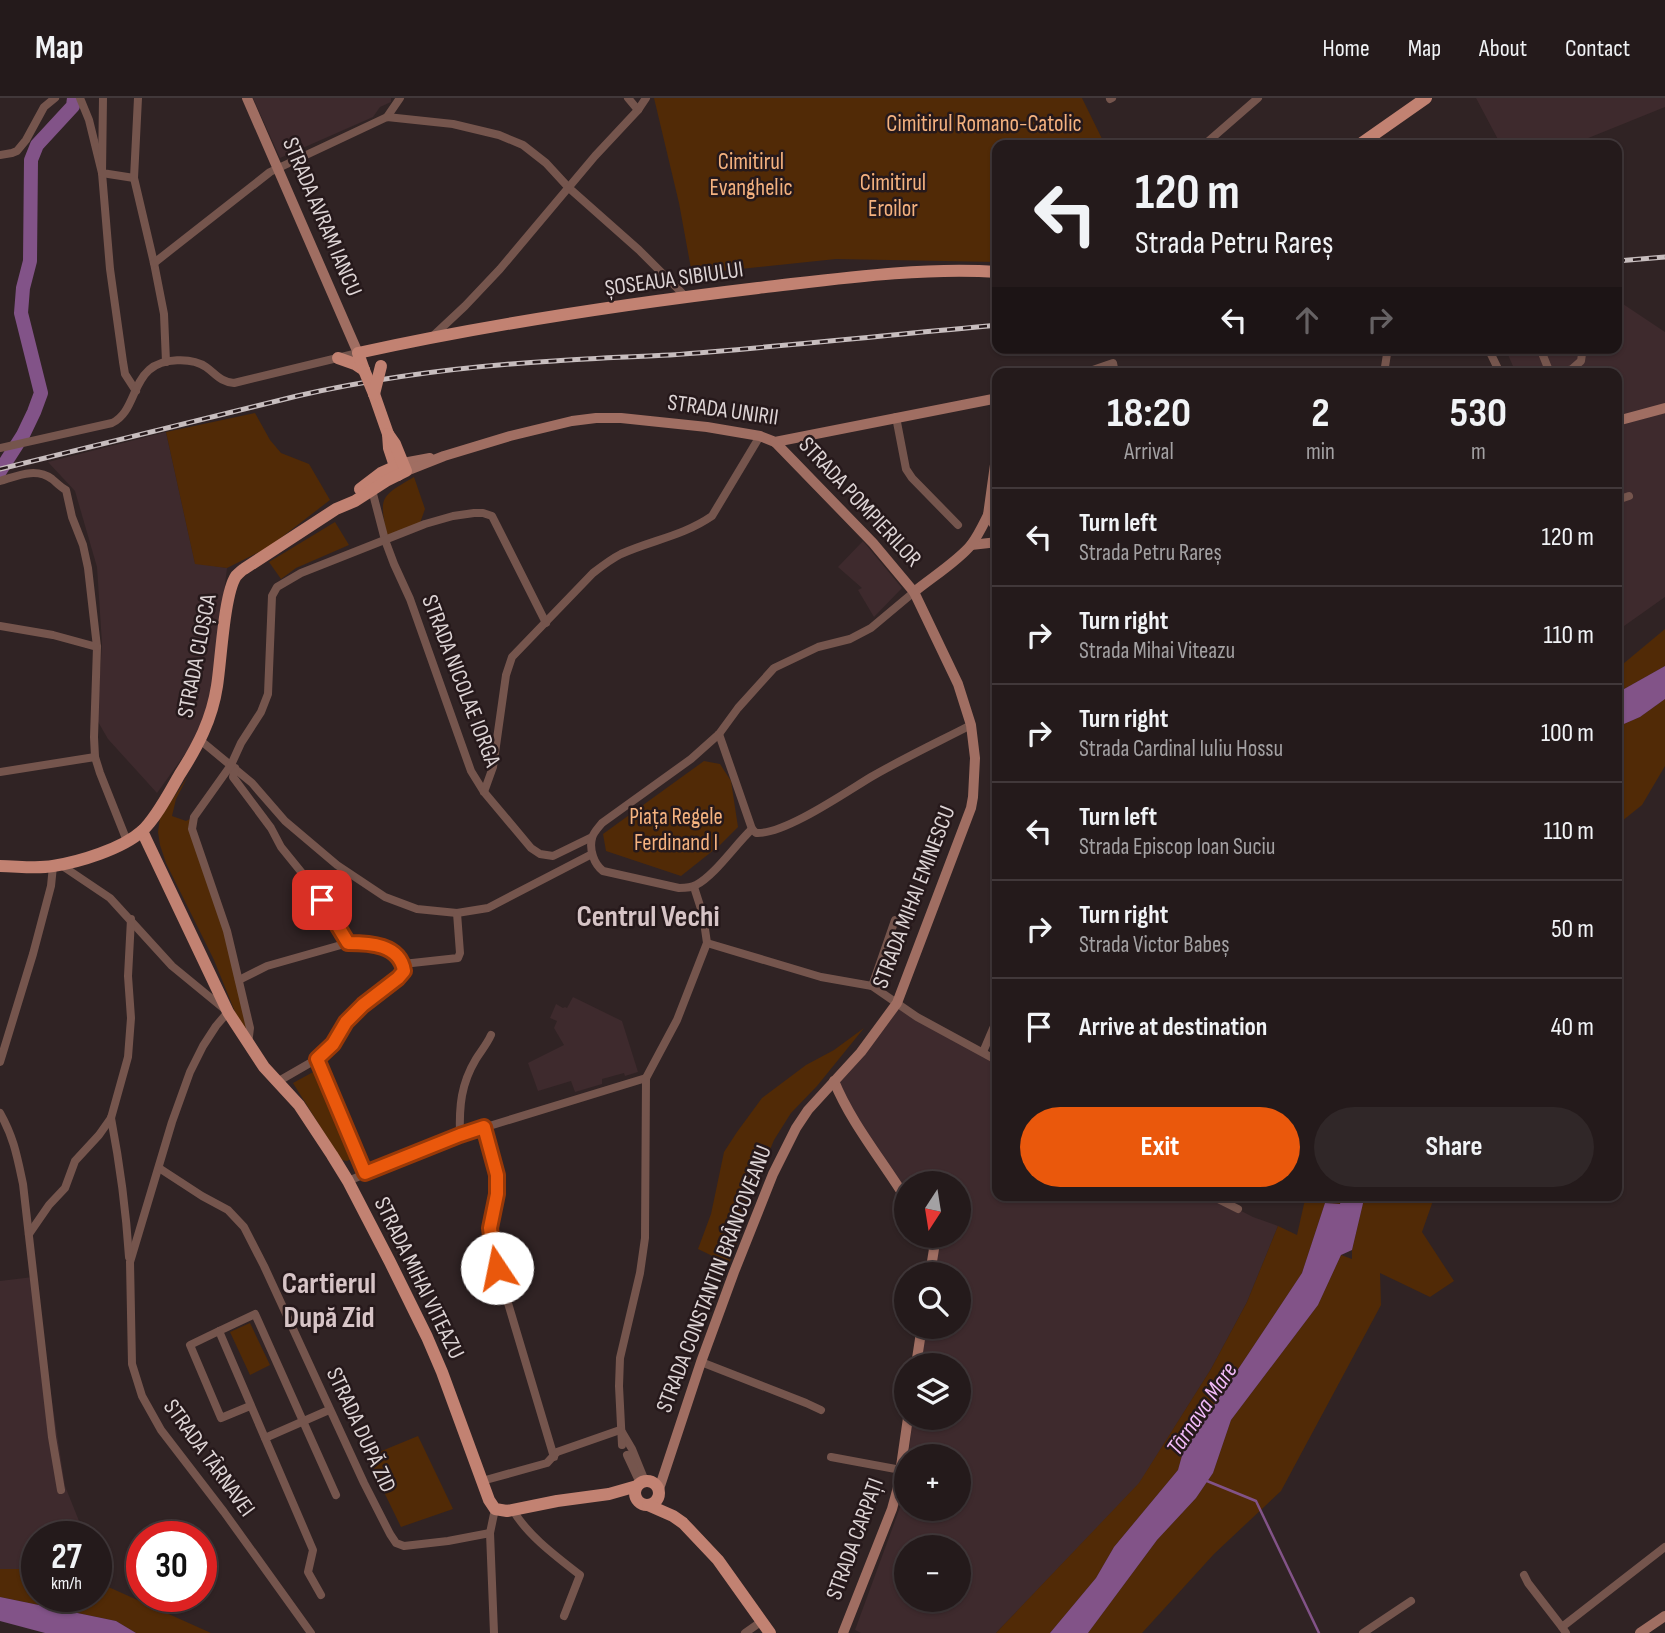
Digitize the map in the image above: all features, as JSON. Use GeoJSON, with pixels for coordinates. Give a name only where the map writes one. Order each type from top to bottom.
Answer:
{"type":"FeatureCollection","features":[{"type":"Feature","properties":{"kind":"main road","name":"STRADA AVRAM IANCU"},"geometry":{"type":"LineString","coordinates":[[247,98],[358,354]]}},
{"type":"Feature","properties":{"kind":"main road"},"geometry":{"type":"LineString","coordinates":[[1366,140],[1426,98]]}},
{"type":"Feature","properties":{"kind":"main road","name":"ȘOSEAUA SIBIULUI"},"geometry":{"type":"LineString","coordinates":[[358,354],[520,322],[686,297],[834,279],[936,271],[992,272]]}},
{"type":"Feature","properties":{"kind":"main road"},"geometry":{"type":"LineString","coordinates":[[374,394],[381,366],[397,345]]}},
{"type":"Feature","properties":{"kind":"main road"},"geometry":{"type":"LineString","coordinates":[[336,509],[381,473],[400,469],[389,448],[388,434],[358,354]]}},
{"type":"Feature","properties":{"kind":"main road"},"geometry":{"type":"LineString","coordinates":[[338,358],[364,370]]}},
{"type":"Feature","properties":{"kind":"main road","name":"STRADA UNIRII"},"geometry":{"type":"LineString","coordinates":[[400,469],[551,425],[596,418],[680,424],[760,436],[775,442],[992,399]]}},
{"type":"Feature","properties":{"kind":"main road"},"geometry":{"type":"LineString","coordinates":[[1622,420],[1665,408]]}},
{"type":"Feature","properties":{"kind":"main road","name":"STRADA POMPIERILOR"},"geometry":{"type":"LineString","coordinates":[[775,442],[873,543],[914,592]]}},
{"type":"Feature","properties":{"kind":"main road","name":"STRADA CLOȘCA"},"geometry":{"type":"LineString","coordinates":[[0,866],[57,865],[84,858],[127,841],[142,831],[160,806],[209,721],[215,699],[229,593],[237,575],[336,509],[355,502],[400,469]]}},
{"type":"Feature","properties":{"kind":"main road"},"geometry":{"type":"LineString","coordinates":[[914,592],[971,545],[988,515],[992,486]]}},
{"type":"Feature","properties":{"kind":"main road"},"geometry":{"type":"LineString","coordinates":[[988,515],[992,521]]}},
{"type":"Feature","properties":{"kind":"main road"},"geometry":{"type":"LineString","coordinates":[[971,545],[992,543]]}},
{"type":"Feature","properties":{"kind":"main road","name":"STRADA MIHAI EMINESCU"},"geometry":{"type":"LineString","coordinates":[[834,1081],[861,1052],[897,1003],[973,797],[975,758],[971,725],[958,684],[914,592]]}},
{"type":"Feature","properties":{"kind":"main road","name":"STRADA MIHAI VITEAZU"},"geometry":{"type":"LineString","coordinates":[[142,831],[228,1012],[277,1082],[299,1105],[348,1181],[427,1337],[489,1500],[495,1508]]}},
{"type":"Feature","properties":{"kind":"main road"},"geometry":{"type":"LineString","coordinates":[[834,1081],[858,1127],[894,1181]]}},
{"type":"Feature","properties":{"kind":"main road","name":"STRADA CONSTANTIN BRÂNCOVEANU"},"geometry":{"type":"LineString","coordinates":[[648,1486],[667,1463],[734,1272],[773,1174],[796,1128],[834,1081]]}},
{"type":"Feature","properties":{"kind":"main road"},"geometry":{"type":"LineString","coordinates":[[495,1508],[500,1511],[513,1510],[648,1486]]}},
{"type":"Feature","properties":{"kind":"main road"},"geometry":{"type":"LineString","coordinates":[[648,1486],[655,1503],[643,1503],[635,1494],[648,1486]]}},
{"type":"Feature","properties":{"kind":"main road"},"geometry":{"type":"LineString","coordinates":[[648,1486],[673,1516]]}},
{"type":"Feature","properties":{"kind":"main road"},"geometry":{"type":"LineString","coordinates":[[608,1494],[643,1503],[683,1523],[718,1560],[765,1629]]}},
{"type":"Feature","properties":{"kind":"main road","name":"STRADA CARPAȚI"},"geometry":{"type":"LineString","coordinates":[[843,1633],[894,1502]]}},
{"type":"Feature","properties":{"kind":"main road"},"geometry":{"type":"LineString","coordinates":[[1640,1633],[1665,1616]]}},
{"type":"Feature","properties":{"kind":"street"},"geometry":{"type":"LineString","coordinates":[[0,155],[17,151],[44,107],[55,98]]}},
{"type":"Feature","properties":{"kind":"street"},"geometry":{"type":"LineString","coordinates":[[80,98],[89,120],[102,173]]}},
{"type":"Feature","properties":{"kind":"street"},"geometry":{"type":"LineString","coordinates":[[103,98],[102,173],[110,269],[125,374],[136,391]]}},
{"type":"Feature","properties":{"kind":"street"},"geometry":{"type":"LineString","coordinates":[[138,98],[134,178],[164,314],[166,362]]}},
{"type":"Feature","properties":{"kind":"street"},"geometry":{"type":"LineString","coordinates":[[387,117],[400,98]]}},
{"type":"Feature","properties":{"kind":"street"},"geometry":{"type":"LineString","coordinates":[[628,98],[638,110]]}},
{"type":"Feature","properties":{"kind":"street"},"geometry":{"type":"LineString","coordinates":[[431,338],[500,269],[646,98]]}},
{"type":"Feature","properties":{"kind":"street"},"geometry":{"type":"LineString","coordinates":[[1210,140],[1258,98]]}},
{"type":"Feature","properties":{"kind":"street"},"geometry":{"type":"LineString","coordinates":[[154,263],[278,167],[387,117],[476,128],[523,145],[546,163],[569,188],[639,250],[686,297]]}},
{"type":"Feature","properties":{"kind":"street"},"geometry":{"type":"LineString","coordinates":[[102,173],[134,178]]}},
{"type":"Feature","properties":{"kind":"street"},"geometry":{"type":"LineString","coordinates":[[4,447],[117,421],[141,379],[156,364],[180,361],[202,365],[227,383],[234,383],[358,354]]}},
{"type":"Feature","properties":{"kind":"street"},"geometry":{"type":"LineString","coordinates":[[1573,368],[1581,361],[1582,354]]}},
{"type":"Feature","properties":{"kind":"street"},"geometry":{"type":"LineString","coordinates":[[1098,368],[1113,363],[1114,368]]}},
{"type":"Feature","properties":{"kind":"street"},"geometry":{"type":"LineString","coordinates":[[896,417],[906,469],[958,525]]}},
{"type":"Feature","properties":{"kind":"street"},"geometry":{"type":"LineString","coordinates":[[484,792],[493,766],[508,665],[518,651],[593,573],[607,563],[620,555],[701,524],[715,512],[760,436]]}},
{"type":"Feature","properties":{"kind":"street"},"geometry":{"type":"LineString","coordinates":[[0,481],[25,473],[38,474],[51,478],[66,490],[88,569],[97,647],[93,737],[95,757],[127,841]]}},
{"type":"Feature","properties":{"kind":"street","name":"STRADA NICOLAE IORGA"},"geometry":{"type":"LineString","coordinates":[[372,490],[385,540],[410,599],[471,771],[484,792],[531,848],[540,854],[553,856],[592,837]]}},
{"type":"Feature","properties":{"kind":"street"},"geometry":{"type":"LineString","coordinates":[[1622,498],[1629,496]]}},
{"type":"Feature","properties":{"kind":"street"},"geometry":{"type":"LineString","coordinates":[[248,1044],[250,1028],[227,931],[192,829],[194,817],[233,766],[241,743],[261,712],[268,694],[274,590],[301,573],[425,524],[453,516],[483,513],[492,516],[546,623]]}},
{"type":"Feature","properties":{"kind":"street"},"geometry":{"type":"LineString","coordinates":[[752,830],[694,887],[679,888],[603,871],[592,854],[592,837],[602,823],[691,758],[719,734],[774,668],[818,647],[850,639],[871,628],[914,592]]}},
{"type":"Feature","properties":{"kind":"street"},"geometry":{"type":"LineString","coordinates":[[0,625],[97,647]]}},
{"type":"Feature","properties":{"kind":"street"},"geometry":{"type":"LineString","coordinates":[[719,734],[752,830],[756,833],[771,832],[819,809],[873,776],[971,725]]}},
{"type":"Feature","properties":{"kind":"street"},"geometry":{"type":"LineString","coordinates":[[200,740],[252,783],[285,821],[312,846],[361,883],[385,897],[417,909],[457,913],[488,908],[592,854]]}},
{"type":"Feature","properties":{"kind":"street"},"geometry":{"type":"LineString","coordinates":[[0,772],[95,757]]}},
{"type":"Feature","properties":{"kind":"street"},"geometry":{"type":"LineString","coordinates":[[233,766],[233,778],[271,828],[281,847],[311,884],[348,943]]}},
{"type":"Feature","properties":{"kind":"street"},"geometry":{"type":"LineString","coordinates":[[0,1062],[57,865],[110,898],[172,966],[228,1012]]}},
{"type":"Feature","properties":{"kind":"street"},"geometry":{"type":"LineString","coordinates":[[622,1445],[620,1358],[640,1273],[645,1238],[646,1078],[677,1020],[707,943],[703,915],[694,887]]}},
{"type":"Feature","properties":{"kind":"street"},"geometry":{"type":"LineString","coordinates":[[403,964],[458,958],[460,953],[457,913]]}},
{"type":"Feature","properties":{"kind":"street"},"geometry":{"type":"LineString","coordinates":[[29,1234],[49,1205],[65,1188],[75,1161],[111,1118],[128,1057],[131,1018],[128,976],[131,919]]}},
{"type":"Feature","properties":{"kind":"street"},"geometry":{"type":"LineString","coordinates":[[872,986],[895,920]]}},
{"type":"Feature","properties":{"kind":"street"},"geometry":{"type":"LineString","coordinates":[[239,980],[267,966],[348,943],[369,943],[386,948],[403,964],[404,971],[398,978],[363,1005],[346,1022],[333,1044],[317,1059],[277,1082]]}},
{"type":"Feature","properties":{"kind":"street"},"geometry":{"type":"LineString","coordinates":[[707,943],[821,977],[872,986],[917,1017],[992,1057]]}},
{"type":"Feature","properties":{"kind":"street","name":"STRADA TÂRNAVEI"},"geometry":{"type":"LineString","coordinates":[[228,1012],[209,1036],[190,1072],[172,1122],[130,1262],[132,1364],[142,1396],[161,1430],[311,1633]]}},
{"type":"Feature","properties":{"kind":"street"},"geometry":{"type":"LineString","coordinates":[[983,1052],[992,1031]]}},
{"type":"Feature","properties":{"kind":"street"},"geometry":{"type":"LineString","coordinates":[[460,1135],[459,1108],[462,1092],[476,1059],[492,1035]]}},
{"type":"Feature","properties":{"kind":"street","name":"STRADA MIHAI VITEAZU"},"geometry":{"type":"LineString","coordinates":[[317,1059],[365,1173]]}},
{"type":"Feature","properties":{"kind":"street"},"geometry":{"type":"LineString","coordinates":[[348,1181],[460,1135],[646,1078]]}},
{"type":"Feature","properties":{"kind":"street"},"geometry":{"type":"LineString","coordinates":[[0,1113],[15,1146],[23,1184],[38,1328],[61,1490]]}},
{"type":"Feature","properties":{"kind":"street"},"geometry":{"type":"LineString","coordinates":[[111,1118],[119,1158],[130,1262]]}},
{"type":"Feature","properties":{"kind":"street"},"geometry":{"type":"LineString","coordinates":[[484,1127],[497,1175],[497,1194],[490,1228],[493,1253],[554,1457]]}},
{"type":"Feature","properties":{"kind":"street"},"geometry":{"type":"LineString","coordinates":[[99,1135],[116,1144]]}},
{"type":"Feature","properties":{"kind":"street","name":"STRADA DUPĂ ZID"},"geometry":{"type":"LineString","coordinates":[[159,1168],[228,1210],[244,1227],[364,1483],[396,1544],[404,1546],[448,1541],[490,1533]]}},
{"type":"Feature","properties":{"kind":"street"},"geometry":{"type":"LineString","coordinates":[[1222,1201],[1238,1209]]}},
{"type":"Feature","properties":{"kind":"street"},"geometry":{"type":"LineString","coordinates":[[250,1406],[221,1418],[190,1345],[255,1314],[336,1495]]}},
{"type":"Feature","properties":{"kind":"street"},"geometry":{"type":"LineString","coordinates":[[219,1331],[313,1550],[308,1572],[321,1595]]}},
{"type":"Feature","properties":{"kind":"street"},"geometry":{"type":"LineString","coordinates":[[701,1362],[821,1410]]}},
{"type":"Feature","properties":{"kind":"street"},"geometry":{"type":"LineString","coordinates":[[265,1438],[329,1409]]}},
{"type":"Feature","properties":{"kind":"street"},"geometry":{"type":"LineString","coordinates":[[482,1481],[547,1463],[557,1451],[620,1430]]}},
{"type":"Feature","properties":{"kind":"street"},"geometry":{"type":"LineString","coordinates":[[620,1430],[632,1449],[648,1486]]}},
{"type":"Feature","properties":{"kind":"street"},"geometry":{"type":"LineString","coordinates":[[627,1455],[648,1486]]}},
{"type":"Feature","properties":{"kind":"street"},"geometry":{"type":"LineString","coordinates":[[831,1457],[894,1468]]}},
{"type":"Feature","properties":{"kind":"street"},"geometry":{"type":"LineString","coordinates":[[494,1633],[490,1533],[495,1508]]}},
{"type":"Feature","properties":{"kind":"street"},"geometry":{"type":"LineString","coordinates":[[513,1510],[520,1521],[555,1555],[580,1575],[564,1616]]}},
{"type":"Feature","properties":{"kind":"street"},"geometry":{"type":"LineString","coordinates":[[1524,1575],[1564,1630],[1665,1547]]}},
{"type":"Feature","properties":{"kind":"street"},"geometry":{"type":"LineString","coordinates":[[1363,1633],[1411,1601]]}},
{"type":"Feature","properties":{"kind":"street"},"geometry":{"type":"LineString","coordinates":[[745,1633],[765,1629]]}},
{"type":"Feature","properties":{"kind":"shaded area"},"geometry":{"type":"Polygon","coordinates":[[[253,98],[391,98],[391,102],[380,107],[373,117],[280,158],[253,98]]]}},
{"type":"Feature","properties":{"kind":"shaded area"},"geometry":{"type":"Polygon","coordinates":[[[1476,98],[1665,98],[1665,107],[1583,140],[1498,140],[1476,98]]]}},
{"type":"Feature","properties":{"kind":"shaded area"},"geometry":{"type":"Polygon","coordinates":[[[1622,303],[1665,332],[1665,597],[1622,627],[1622,368],[1514,368],[1508,354],[1622,354],[1622,303]]]}},
{"type":"Feature","properties":{"kind":"shaded area"},"geometry":{"type":"Polygon","coordinates":[[[166,432],[195,563],[227,568],[211,696],[195,740],[157,793],[108,739],[97,720],[102,644],[97,567],[75,491],[48,462],[166,432]]]}},
{"type":"Feature","properties":{"kind":"shaded area"},"geometry":{"type":"Polygon","coordinates":[[[863,541],[902,588],[874,617],[858,590],[862,588],[838,567],[863,541]]]}},
{"type":"Feature","properties":{"kind":"shaded area"},"geometry":{"type":"Polygon","coordinates":[[[1665,666],[1665,699],[1640,717],[1622,725],[1622,690],[1665,666]]]}},
{"type":"Feature","properties":{"kind":"shaded area"},"geometry":{"type":"Polygon","coordinates":[[[573,997],[622,1021],[638,1072],[602,1079],[602,1084],[575,1092],[571,1081],[538,1091],[528,1063],[564,1045],[554,1028],[557,1021],[550,1018],[556,1004],[567,1008],[573,997]]]}},
{"type":"Feature","properties":{"kind":"shaded area"},"geometry":{"type":"Polygon","coordinates":[[[897,1003],[992,1058],[992,1201],[1222,1201],[1278,1226],[1247,1302],[1211,1369],[1139,1484],[996,1633],[861,1633],[855,1630],[895,1521],[971,1521],[971,1444],[910,1444],[911,1430],[971,1430],[971,1353],[922,1353],[923,1339],[971,1339],[971,1262],[932,1262],[934,1249],[971,1248],[971,1171],[894,1171],[894,1179],[834,1081],[897,1003]]]}},
{"type":"Feature","properties":{"kind":"shaded area"},"geometry":{"type":"Polygon","coordinates":[[[1341,1201],[1364,1201],[1352,1250],[1341,1255],[1318,1305],[1231,1420],[1213,1473],[1196,1498],[1157,1540],[1088,1633],[1050,1633],[1096,1578],[1114,1547],[1178,1470],[1183,1452],[1302,1273],[1325,1203],[1340,1204],[1341,1201]]]}},
{"type":"Feature","properties":{"kind":"shaded area"},"geometry":{"type":"Polygon","coordinates":[[[33,1277],[65,1486],[79,1521],[21,1521],[21,1569],[0,1569],[0,1281],[33,1277]]]}},
{"type":"Feature","properties":{"kind":"shaded area"},"geometry":{"type":"Polygon","coordinates":[[[0,1597],[21,1601],[21,1612],[72,1612],[116,1621],[136,1633],[45,1633],[0,1621],[0,1597]]]}},
{"type":"Feature","properties":{"kind":"green space"},"geometry":{"type":"Polygon","coordinates":[[[654,98],[1082,98],[1103,140],[992,140],[992,262],[836,259],[692,274],[679,203],[654,98]]]}},
{"type":"Feature","properties":{"kind":"green space"},"geometry":{"type":"Polygon","coordinates":[[[255,413],[270,440],[281,453],[309,464],[330,500],[269,547],[227,568],[195,564],[166,432],[255,413]]]}},
{"type":"Feature","properties":{"kind":"green space"},"geometry":{"type":"Polygon","coordinates":[[[414,477],[425,509],[420,523],[387,537],[383,514],[384,500],[414,477]]]}},
{"type":"Feature","properties":{"kind":"green space"},"geometry":{"type":"Polygon","coordinates":[[[335,522],[349,545],[296,568],[281,579],[269,562],[335,522]]]}},
{"type":"Feature","properties":{"kind":"green space"},"geometry":{"type":"Polygon","coordinates":[[[1665,629],[1665,666],[1622,690],[1622,665],[1665,629]]]}},
{"type":"Feature","properties":{"kind":"green space"},"geometry":{"type":"Polygon","coordinates":[[[1665,699],[1665,766],[1642,805],[1622,821],[1622,725],[1640,717],[1665,699]]]}},
{"type":"Feature","properties":{"kind":"green space","name":"Piața Regele Ferdinand I"},"geometry":{"type":"Polygon","coordinates":[[[704,761],[720,764],[731,781],[738,827],[720,845],[681,876],[606,851],[603,834],[704,761]]]}},
{"type":"Feature","properties":{"kind":"green space"},"geometry":{"type":"Polygon","coordinates":[[[188,776],[176,799],[172,816],[186,821],[194,817],[192,829],[227,931],[250,1028],[248,1044],[214,960],[166,863],[160,845],[160,818],[188,776]]]}},
{"type":"Feature","properties":{"kind":"green space"},"geometry":{"type":"Polygon","coordinates":[[[864,1028],[817,1086],[791,1113],[774,1140],[734,1237],[738,1240],[729,1264],[698,1249],[711,1214],[724,1152],[762,1098],[806,1065],[834,1050],[864,1028]]]}},
{"type":"Feature","properties":{"kind":"green space"},"geometry":{"type":"Polygon","coordinates":[[[315,1071],[351,1152],[351,1159],[347,1161],[338,1155],[293,1083],[315,1071]]]}},
{"type":"Feature","properties":{"kind":"green space"},"geometry":{"type":"Polygon","coordinates":[[[1305,1201],[1341,1201],[1340,1204],[1325,1203],[1302,1273],[1183,1452],[1178,1470],[1114,1547],[1096,1578],[1050,1633],[996,1633],[1139,1483],[1211,1369],[1247,1302],[1278,1226],[1297,1235],[1305,1201]]]}},
{"type":"Feature","properties":{"kind":"green space"},"geometry":{"type":"Polygon","coordinates":[[[1364,1201],[1433,1201],[1422,1232],[1454,1281],[1430,1297],[1380,1273],[1381,1305],[1281,1491],[1214,1554],[1142,1633],[1088,1633],[1157,1540],[1196,1498],[1213,1473],[1231,1420],[1318,1305],[1341,1255],[1352,1259],[1364,1201]]]}},
{"type":"Feature","properties":{"kind":"green space"},"geometry":{"type":"Polygon","coordinates":[[[250,1323],[270,1365],[250,1375],[230,1332],[250,1323]]]}},
{"type":"Feature","properties":{"kind":"green space"},"geometry":{"type":"Polygon","coordinates":[[[418,1436],[453,1509],[401,1527],[367,1457],[418,1436]]]}},
{"type":"Feature","properties":{"kind":"green space"},"geometry":{"type":"Polygon","coordinates":[[[0,1569],[21,1569],[21,1601],[0,1597],[0,1569]]]}},
{"type":"Feature","properties":{"kind":"green space"},"geometry":{"type":"Polygon","coordinates":[[[112,1589],[126,1595],[126,1612],[164,1612],[211,1633],[136,1633],[116,1621],[72,1612],[112,1612],[112,1589]]]}},
{"type":"Feature","properties":{"kind":"waterway"},"geometry":{"type":"LineString","coordinates":[[0,471],[23,435],[41,393],[21,313],[23,288],[30,261],[31,160],[37,145],[73,106],[74,98]]}},
{"type":"Feature","properties":{"kind":"waterway"},"geometry":{"type":"LineString","coordinates":[[1207,1481],[1256,1501],[1319,1633]]}},
{"type":"Feature","properties":{"kind":"railway"},"geometry":{"type":"LineString","coordinates":[[1622,261],[1665,257]]}},
{"type":"Feature","properties":{"kind":"railway"},"geometry":{"type":"LineString","coordinates":[[0,469],[297,396],[425,373],[568,360],[711,352],[992,326]]}},
{"type":"Feature","properties":{"kind":"district","name":"Centrul Vechi"},"geometry":{"type":"Point","coordinates":[648,917]}},
{"type":"Feature","properties":{"kind":"district","name":"Cartierul După Zid"},"geometry":{"type":"Point","coordinates":[329,1301]}},
{"type":"Feature","properties":{"kind":"route"},"geometry":{"type":"LineString","coordinates":[[322,900],[348,943],[369,943],[386,948],[403,964],[404,971],[398,978],[346,1022],[333,1044],[317,1059],[365,1173],[484,1127],[497,1175],[497,1194],[490,1228],[497,1268]]}},
{"type":"Feature","properties":{"kind":"park label","name":"Cimitirul Romano-Catolic"},"geometry":{"type":"Point","coordinates":[984,124]}},
{"type":"Feature","properties":{"kind":"park label","name":"Cimitirul Evanghelic"},"geometry":{"type":"Point","coordinates":[751,175]}},
{"type":"Feature","properties":{"kind":"park label","name":"Cimitirul Eroilor"},"geometry":{"type":"Point","coordinates":[893,196]}},
{"type":"Feature","properties":{"kind":"water label","name":"Târnava Mare"},"geometry":{"type":"Point","coordinates":[1202,1409]}}]}
